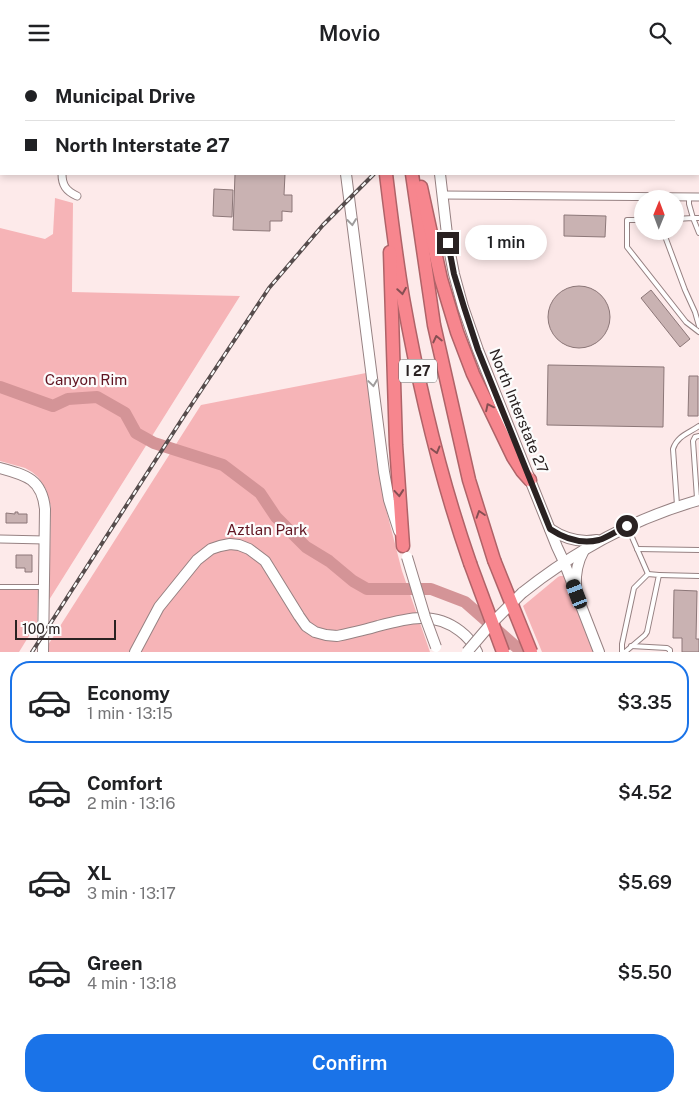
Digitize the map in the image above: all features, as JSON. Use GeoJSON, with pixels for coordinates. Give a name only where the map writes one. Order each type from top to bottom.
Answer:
{"type":"FeatureCollection","features":[{"type":"Feature","properties":{"kind":"highway","name":"I 27"},"geometry":{"type":"LineString","coordinates":[[386,175],[403,296],[422,392],[440,466],[470,563],[503,652]]}},
{"type":"Feature","properties":{"kind":"highway","name":"I 27"},"geometry":{"type":"LineString","coordinates":[[412,175],[434,325],[469,480],[494,560],[531,652]]}},
{"type":"Feature","properties":{"kind":"highway"},"geometry":{"type":"LineString","coordinates":[[418,175],[443,286],[460,340],[473,374],[513,457],[530,479]]}},
{"type":"Feature","properties":{"kind":"highway"},"geometry":{"type":"LineString","coordinates":[[391,217],[390,259],[396,445],[405,551]]}},
{"type":"Feature","properties":{"kind":"main road"},"geometry":{"type":"LineString","coordinates":[[346,175],[389,500],[425,617],[437,649]]}},
{"type":"Feature","properties":{"kind":"main road","name":"North Interstate 27"},"geometry":{"type":"LineString","coordinates":[[440,175],[448,243],[454,274],[478,350],[599,652]]}},
{"type":"Feature","properties":{"kind":"main road"},"geometry":{"type":"LineString","coordinates":[[0,468],[28,477],[35,482],[44,499],[43,652]]}},
{"type":"Feature","properties":{"kind":"main road"},"geometry":{"type":"LineString","coordinates":[[467,652],[490,625],[522,593],[564,562],[627,526],[698,500]]}},
{"type":"Feature","properties":{"kind":"main road"},"geometry":{"type":"LineString","coordinates":[[550,529],[575,541],[601,540]]}},
{"type":"Feature","properties":{"kind":"main road"},"geometry":{"type":"LineString","coordinates":[[135,652],[159,607],[197,560],[211,549],[230,544],[249,549],[265,561],[306,626],[315,632],[337,636],[406,619],[433,619],[444,622],[464,634],[473,643],[477,652]]}},
{"type":"Feature","properties":{"kind":"main road"},"geometry":{"type":"LineString","coordinates":[[577,594],[577,566],[585,549]]}},
{"type":"Feature","properties":{"kind":"street"},"geometry":{"type":"LineString","coordinates":[[62,175],[63,185],[70,193],[77,196]]}},
{"type":"Feature","properties":{"kind":"street"},"geometry":{"type":"LineString","coordinates":[[443,195],[699,197]]}},
{"type":"Feature","properties":{"kind":"street"},"geometry":{"type":"LineString","coordinates":[[0,539],[45,540]]}},
{"type":"Feature","properties":{"kind":"lane"},"geometry":{"type":"LineString","coordinates":[[449,65],[457,65]]}},
{"type":"Feature","properties":{"kind":"lane"},"geometry":{"type":"LineString","coordinates":[[689,197],[689,204],[699,233]]}},
{"type":"Feature","properties":{"kind":"lane"},"geometry":{"type":"LineString","coordinates":[[684,218],[699,218]]}},
{"type":"Feature","properties":{"kind":"lane"},"geometry":{"type":"LineString","coordinates":[[634,220],[627,220],[627,247],[686,322],[699,332]]}},
{"type":"Feature","properties":{"kind":"lane"},"geometry":{"type":"LineString","coordinates":[[666,240],[699,326]]}},
{"type":"Feature","properties":{"kind":"lane"},"geometry":{"type":"LineString","coordinates":[[677,507],[674,445],[680,437],[699,425]]}},
{"type":"Feature","properties":{"kind":"lane"},"geometry":{"type":"LineString","coordinates":[[698,500],[692,441],[695,437],[699,436]]}},
{"type":"Feature","properties":{"kind":"lane"},"geometry":{"type":"LineString","coordinates":[[627,526],[648,574]]}},
{"type":"Feature","properties":{"kind":"lane"},"geometry":{"type":"LineString","coordinates":[[637,549],[699,550]]}},
{"type":"Feature","properties":{"kind":"lane"},"geometry":{"type":"LineString","coordinates":[[648,574],[699,576]]}},
{"type":"Feature","properties":{"kind":"lane"},"geometry":{"type":"LineString","coordinates":[[648,574],[634,589],[622,644],[623,652],[645,635],[647,631],[659,575]]}},
{"type":"Feature","properties":{"kind":"lane"},"geometry":{"type":"LineString","coordinates":[[0,587],[44,587]]}},
{"type":"Feature","properties":{"kind":"lane"},"geometry":{"type":"LineString","coordinates":[[631,647],[667,648],[670,652]]}},
{"type":"Feature","properties":{"kind":"green space","name":"Canyon Rim"},"geometry":{"type":"Polygon","coordinates":[[[55,198],[73,203],[72,292],[240,296],[49,600],[51,507],[46,489],[32,472],[25,468],[0,461],[0,228],[45,239],[53,234],[55,198]]]}},
{"type":"Feature","properties":{"kind":"green space","name":"Aztlan Park"},"geometry":{"type":"Polygon","coordinates":[[[366,373],[377,461],[386,509],[402,571],[430,652],[48,652],[48,645],[201,405],[366,373]]]}},
{"type":"Feature","properties":{"kind":"green space"},"geometry":{"type":"Polygon","coordinates":[[[560,576],[564,576],[594,652],[542,652],[523,606],[560,576]]]}},
{"type":"Feature","properties":{"kind":"green space"},"geometry":{"type":"Polygon","coordinates":[[[0,590],[38,590],[37,623],[19,652],[0,652],[0,590]]]}},
{"type":"Feature","properties":{"kind":"building"},"geometry":{"type":"Polygon","coordinates":[[[235,175],[285,175],[284,195],[292,195],[292,212],[282,211],[282,221],[270,221],[270,231],[233,230],[235,175]]]}},
{"type":"Feature","properties":{"kind":"building"},"geometry":{"type":"Polygon","coordinates":[[[214,189],[233,190],[232,217],[213,216],[214,189]]]}},
{"type":"Feature","properties":{"kind":"building"},"geometry":{"type":"Polygon","coordinates":[[[564,215],[606,216],[605,237],[564,236],[564,215]]]}},
{"type":"Feature","properties":{"kind":"building"},"geometry":{"type":"Polygon","coordinates":[[[573,286],[585,286],[601,295],[608,305],[610,317],[608,329],[601,339],[585,348],[573,348],[562,343],[553,334],[548,323],[548,311],[553,300],[562,291],[573,286]]]}},
{"type":"Feature","properties":{"kind":"building"},"geometry":{"type":"Polygon","coordinates":[[[651,290],[690,339],[680,347],[641,298],[651,290]]]}},
{"type":"Feature","properties":{"kind":"building"},"geometry":{"type":"Polygon","coordinates":[[[548,365],[664,367],[663,427],[547,425],[548,365]]]}},
{"type":"Feature","properties":{"kind":"building"},"geometry":{"type":"Polygon","coordinates":[[[689,376],[698,376],[698,416],[688,416],[689,376]]]}},
{"type":"Feature","properties":{"kind":"building"},"geometry":{"type":"Polygon","coordinates":[[[15,512],[27,514],[27,523],[6,523],[6,513],[15,514],[15,512]]]}},
{"type":"Feature","properties":{"kind":"building"},"geometry":{"type":"Polygon","coordinates":[[[16,555],[32,555],[32,572],[25,572],[25,568],[16,568],[16,555]]]}},
{"type":"Feature","properties":{"kind":"building"},"geometry":{"type":"Polygon","coordinates":[[[674,590],[697,591],[696,639],[699,639],[699,652],[682,652],[682,638],[673,638],[674,590]]]}},
{"type":"Feature","properties":{"kind":"waterway"},"geometry":{"type":"LineString","coordinates":[[0,387],[53,406],[68,399],[97,397],[125,413],[136,433],[154,443],[223,465],[260,493],[276,517],[306,547],[329,561],[353,581],[367,589],[431,589],[465,602],[522,652]]}},
{"type":"Feature","properties":{"kind":"railway"},"geometry":{"type":"LineString","coordinates":[[32,652],[269,288],[323,225],[373,175]]}},
{"type":"Feature","properties":{"kind":"route"},"geometry":{"type":"LineString","coordinates":[[448,243],[454,274],[478,350],[550,529],[569,539],[588,542],[601,540],[627,526]]}}]}
